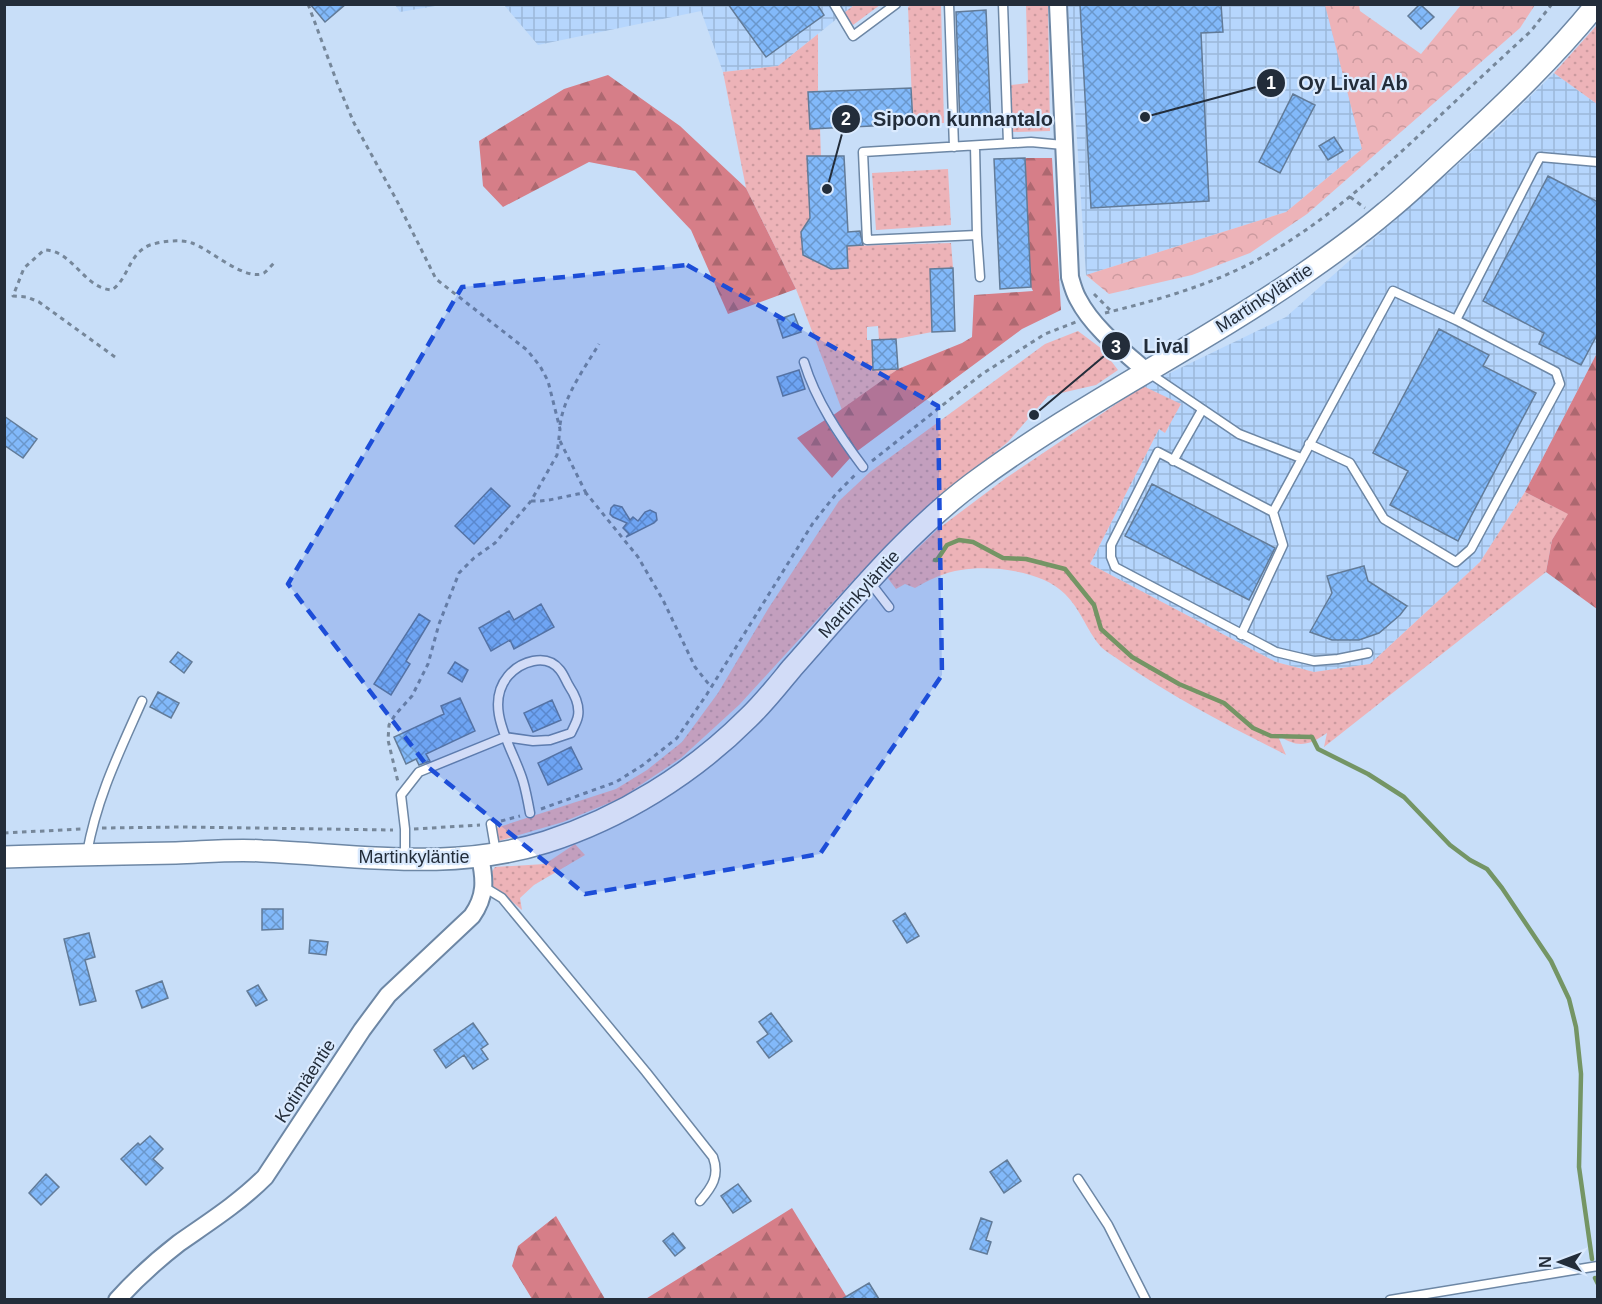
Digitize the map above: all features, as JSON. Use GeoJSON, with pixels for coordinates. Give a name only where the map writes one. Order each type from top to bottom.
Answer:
{"type":"FeatureCollection","features":[{"type":"Feature","properties":{"kind":"street"},"geometry":{"type":"LineString","coordinates":[[1058,4],[1070,277],[1077,299],[1112,342],[1146,371]]}},
{"type":"Feature","properties":{"kind":"street","name":"Martinkyläntie"},"geometry":{"type":"LineString","coordinates":[[4,857],[256,850],[405,860],[451,860],[488,856],[543,843],[609,817],[688,770],[749,717],[868,580],[930,518],[972,484],[1073,415],[1300,276],[1385,213],[1484,123],[1554,54],[1597,4]]}},
{"type":"Feature","properties":{"kind":"street","name":"Kotimäentie"},"geometry":{"type":"LineString","coordinates":[[117,1299],[147,1269],[244,1197],[265,1178],[362,1030],[388,995],[472,916],[481,904],[488,856]]}},
{"type":"Feature","properties":{"kind":"lane"},"geometry":{"type":"LineString","coordinates":[[834,4],[853,36],[896,4]]}},
{"type":"Feature","properties":{"kind":"lane"},"geometry":{"type":"LineString","coordinates":[[949,4],[954,147]]}},
{"type":"Feature","properties":{"kind":"lane"},"geometry":{"type":"LineString","coordinates":[[1003,4],[1008,143]]}},
{"type":"Feature","properties":{"kind":"lane"},"geometry":{"type":"LineString","coordinates":[[977,235],[867,240],[863,152],[1031,142],[1063,145]]}},
{"type":"Feature","properties":{"kind":"lane"},"geometry":{"type":"LineString","coordinates":[[975,146],[980,277]]}},
{"type":"Feature","properties":{"kind":"lane"},"geometry":{"type":"LineString","coordinates":[[1456,320],[1540,157],[1598,162]]}},
{"type":"Feature","properties":{"kind":"lane"},"geometry":{"type":"LineString","coordinates":[[1241,635],[1283,545],[1273,512],[1301,458],[1393,291],[1456,320],[1557,372],[1560,384],[1471,549],[1456,562],[1384,519],[1350,463],[1309,444]]}},
{"type":"Feature","properties":{"kind":"lane"},"geometry":{"type":"LineString","coordinates":[[804,362],[812,388],[838,434],[863,467]]}},
{"type":"Feature","properties":{"kind":"lane"},"geometry":{"type":"LineString","coordinates":[[1146,371],[1239,434],[1301,458]]}},
{"type":"Feature","properties":{"kind":"lane"},"geometry":{"type":"LineString","coordinates":[[1173,461],[1202,410]]}},
{"type":"Feature","properties":{"kind":"lane"},"geometry":{"type":"LineString","coordinates":[[1273,512],[1158,452],[1111,545],[1111,557],[1115,567],[1276,652],[1314,661],[1368,652]]}},
{"type":"Feature","properties":{"kind":"lane"},"geometry":{"type":"LineString","coordinates":[[868,580],[889,606]]}},
{"type":"Feature","properties":{"kind":"lane"},"geometry":{"type":"LineString","coordinates":[[405,860],[405,829],[401,795],[419,772],[505,737],[533,741],[550,740],[571,733],[578,717],[576,696],[559,668],[549,662],[534,660],[522,664],[508,676],[498,701],[505,737],[523,781],[530,813]]}},
{"type":"Feature","properties":{"kind":"lane"},"geometry":{"type":"LineString","coordinates":[[87,853],[91,828],[103,789],[142,701]]}},
{"type":"Feature","properties":{"kind":"lane"},"geometry":{"type":"LineString","coordinates":[[488,856],[491,824]]}},
{"type":"Feature","properties":{"kind":"lane"},"geometry":{"type":"LineString","coordinates":[[484,887],[502,898],[713,1157],[717,1168],[716,1176],[711,1188],[700,1202]]}},
{"type":"Feature","properties":{"kind":"lane"},"geometry":{"type":"LineString","coordinates":[[1078,1179],[1108,1225],[1146,1299]]}},
{"type":"Feature","properties":{"kind":"lane"},"geometry":{"type":"LineString","coordinates":[[1390,1299],[1598,1266]]}},
{"type":"Feature","properties":{"kind":"path"},"geometry":{"type":"LineString","coordinates":[[308,4],[354,123],[396,199],[436,279],[527,350],[548,381],[560,429]]}},
{"type":"Feature","properties":{"kind":"path"},"geometry":{"type":"LineString","coordinates":[[1118,310],[1193,288],[1239,269],[1285,244],[1322,220],[1381,171],[1531,31],[1552,4]]}},
{"type":"Feature","properties":{"kind":"path"},"geometry":{"type":"LineString","coordinates":[[1350,196],[1356,201]]}},
{"type":"Feature","properties":{"kind":"path"},"geometry":{"type":"LineString","coordinates":[[115,357],[39,302],[27,297],[13,296],[24,268],[44,250],[52,250],[78,267],[94,285],[112,290],[120,284],[133,258],[140,250],[162,243],[189,242],[250,274],[263,273],[274,263]]}},
{"type":"Feature","properties":{"kind":"path"},"geometry":{"type":"LineString","coordinates":[[4,832],[183,827],[377,831],[444,828],[491,824],[530,813],[616,782],[643,765],[677,738],[813,523],[836,494],[863,467],[982,374],[1046,334],[1073,323]]}},
{"type":"Feature","properties":{"kind":"path"},"geometry":{"type":"LineString","coordinates":[[401,795],[388,740],[389,725],[395,714],[412,696],[428,664],[459,573],[474,558],[495,543],[531,501],[557,455],[561,416],[578,378],[599,344]]}},
{"type":"Feature","properties":{"kind":"path"},"geometry":{"type":"LineString","coordinates":[[560,440],[586,494],[638,557],[663,600],[695,667],[711,687]]}},
{"type":"Feature","properties":{"kind":"path"},"geometry":{"type":"LineString","coordinates":[[531,501],[545,502],[568,495],[586,494]]}},
{"type":"Feature","properties":{"kind":"highlighted area"},"geometry":{"type":"Polygon","coordinates":[[[687,265],[938,406],[942,675],[820,854],[585,894],[428,767],[288,584],[462,287],[687,265]]]}},
{"type":"Feature","properties":{"kind":"shaded area"},"geometry":{"type":"Polygon","coordinates":[[[395,5],[441,5],[400,12],[395,5]]]}},
{"type":"Feature","properties":{"kind":"shaded area"},"geometry":{"type":"Polygon","coordinates":[[[504,5],[854,5],[778,66],[723,72],[701,11],[538,45],[504,5]]]}},
{"type":"Feature","properties":{"kind":"shaded area"},"geometry":{"type":"Polygon","coordinates":[[[1068,5],[1326,5],[1362,149],[1286,212],[1086,275],[1068,5]]]}},
{"type":"Feature","properties":{"kind":"shaded area"},"geometry":{"type":"Polygon","coordinates":[[[1554,73],[1597,104],[1597,353],[1525,492],[1480,562],[1370,664],[1314,672],[1276,662],[1090,564],[1159,429],[1165,433],[1180,405],[1143,386],[1286,317],[1493,133],[1554,73]]]}},
{"type":"Feature","properties":{"kind":"green space"},"geometry":{"type":"Polygon","coordinates":[[[912,4],[941,5],[944,123],[913,124],[908,7],[912,4]]]}},
{"type":"Feature","properties":{"kind":"green space"},"geometry":{"type":"Polygon","coordinates":[[[854,5],[880,5],[853,25],[844,13],[854,5]]]}},
{"type":"Feature","properties":{"kind":"green space"},"geometry":{"type":"Polygon","coordinates":[[[1026,5],[1048,5],[1050,131],[1012,132],[1011,85],[1028,83],[1026,5]]]}},
{"type":"Feature","properties":{"kind":"green space"},"geometry":{"type":"Polygon","coordinates":[[[1325,5],[1359,5],[1360,11],[1421,54],[1461,5],[1535,5],[1520,28],[1307,214],[1250,253],[1192,275],[1109,294],[1086,275],[1286,212],[1362,149],[1325,5]]]}},
{"type":"Feature","properties":{"kind":"green space"},"geometry":{"type":"Polygon","coordinates":[[[1597,25],[1597,104],[1554,73],[1597,25]]]}},
{"type":"Feature","properties":{"kind":"green space"},"geometry":{"type":"Polygon","coordinates":[[[818,34],[818,92],[808,93],[810,128],[820,128],[821,156],[807,157],[810,222],[807,222],[801,232],[803,255],[832,269],[848,268],[847,246],[951,243],[953,268],[930,269],[932,332],[879,340],[878,326],[867,327],[867,340],[872,340],[873,370],[898,369],[842,410],[796,289],[746,188],[723,72],[778,66],[818,34]]]}},
{"type":"Feature","properties":{"kind":"green space"},"geometry":{"type":"Polygon","coordinates":[[[608,75],[680,126],[746,188],[796,289],[728,314],[691,230],[635,171],[589,162],[503,207],[483,186],[479,141],[564,89],[608,75]]]}},
{"type":"Feature","properties":{"kind":"green space"},"geometry":{"type":"Polygon","coordinates":[[[1025,158],[1052,158],[1061,310],[1022,329],[856,452],[832,416],[898,369],[972,337],[974,295],[1033,291],[1025,158]]]}},
{"type":"Feature","properties":{"kind":"green space"},"geometry":{"type":"Polygon","coordinates":[[[948,169],[951,225],[876,230],[872,173],[948,169]]]}},
{"type":"Feature","properties":{"kind":"green space"},"geometry":{"type":"Polygon","coordinates":[[[1078,331],[1102,349],[1118,370],[1096,385],[1048,396],[1008,442],[922,511],[859,574],[739,705],[681,758],[621,798],[563,822],[499,841],[496,828],[616,789],[647,770],[682,742],[718,693],[768,609],[839,501],[870,472],[1045,344],[1078,331]]]}},
{"type":"Feature","properties":{"kind":"green space"},"geometry":{"type":"Polygon","coordinates":[[[1597,353],[1597,609],[1546,572],[1552,540],[1568,514],[1525,492],[1597,353]]]}},
{"type":"Feature","properties":{"kind":"green space"},"geometry":{"type":"Polygon","coordinates":[[[1143,386],[1181,404],[1165,433],[1159,429],[1090,564],[1276,662],[1314,672],[1370,664],[1480,562],[1525,492],[1569,514],[1552,540],[1546,572],[1324,747],[1327,733],[1302,744],[1290,742],[1277,734],[1286,755],[1180,699],[1105,651],[1065,594],[1044,580],[1031,575],[987,568],[955,571],[931,579],[915,588],[905,584],[896,589],[887,577],[938,529],[1006,478],[1143,386]]]}},
{"type":"Feature","properties":{"kind":"green space"},"geometry":{"type":"Polygon","coordinates":[[[825,420],[851,457],[832,478],[797,438],[825,420]]]}},
{"type":"Feature","properties":{"kind":"green space"},"geometry":{"type":"Polygon","coordinates":[[[575,844],[585,855],[534,885],[520,898],[522,910],[492,885],[489,876],[495,867],[545,864],[575,844]]]}},
{"type":"Feature","properties":{"kind":"green space"},"geometry":{"type":"Polygon","coordinates":[[[792,1208],[848,1299],[644,1300],[792,1208]]]}},
{"type":"Feature","properties":{"kind":"green space"},"geometry":{"type":"Polygon","coordinates":[[[556,1216],[605,1299],[532,1299],[512,1266],[518,1246],[556,1216]]]}},
{"type":"Feature","properties":{"kind":"building"},"geometry":{"type":"Polygon","coordinates":[[[310,4],[346,4],[325,22],[310,4]]]}},
{"type":"Feature","properties":{"kind":"building"},"geometry":{"type":"Polygon","coordinates":[[[728,4],[817,4],[824,15],[766,57],[728,4]]]}},
{"type":"Feature","properties":{"kind":"building"},"geometry":{"type":"Polygon","coordinates":[[[1080,4],[1221,4],[1223,32],[1201,33],[1209,201],[1091,208],[1080,4]]]}},
{"type":"Feature","properties":{"kind":"building"},"geometry":{"type":"Polygon","coordinates":[[[1420,4],[1434,17],[1421,29],[1408,16],[1420,4]]]}},
{"type":"Feature","properties":{"kind":"building"},"geometry":{"type":"Polygon","coordinates":[[[986,10],[991,125],[960,126],[956,12],[986,10]]]}},
{"type":"Feature","properties":{"kind":"building"},"geometry":{"type":"Polygon","coordinates":[[[911,88],[913,124],[810,129],[808,92],[911,88]]]}},
{"type":"Feature","properties":{"kind":"building"},"geometry":{"type":"Polygon","coordinates":[[[1293,94],[1315,105],[1280,173],[1259,162],[1293,94]]]}},
{"type":"Feature","properties":{"kind":"building"},"geometry":{"type":"Polygon","coordinates":[[[1334,137],[1343,151],[1328,160],[1319,146],[1334,137]]]}},
{"type":"Feature","properties":{"kind":"building"},"geometry":{"type":"Polygon","coordinates":[[[807,156],[844,156],[848,232],[860,231],[863,245],[847,246],[848,268],[831,269],[803,255],[801,232],[810,218],[807,156]]]}},
{"type":"Feature","properties":{"kind":"building"},"geometry":{"type":"Polygon","coordinates":[[[1025,158],[1031,287],[1000,289],[994,159],[1025,158]]]}},
{"type":"Feature","properties":{"kind":"building"},"geometry":{"type":"Polygon","coordinates":[[[1548,176],[1598,202],[1598,333],[1581,365],[1539,344],[1544,333],[1483,301],[1548,176]]]}},
{"type":"Feature","properties":{"kind":"building"},"geometry":{"type":"Polygon","coordinates":[[[953,268],[955,331],[932,332],[930,269],[953,268]]]}},
{"type":"Feature","properties":{"kind":"building"},"geometry":{"type":"Polygon","coordinates":[[[794,314],[801,332],[783,338],[777,320],[794,314]]]}},
{"type":"Feature","properties":{"kind":"building"},"geometry":{"type":"Polygon","coordinates":[[[1439,329],[1489,355],[1483,366],[1536,393],[1458,541],[1390,505],[1408,471],[1373,453],[1439,329]]]}},
{"type":"Feature","properties":{"kind":"building"},"geometry":{"type":"Polygon","coordinates":[[[896,339],[898,369],[873,370],[872,340],[896,339]]]}},
{"type":"Feature","properties":{"kind":"building"},"geometry":{"type":"Polygon","coordinates":[[[799,370],[805,389],[783,396],[777,377],[799,370]]]}},
{"type":"Feature","properties":{"kind":"building"},"geometry":{"type":"Polygon","coordinates":[[[4,416],[37,439],[23,458],[4,445],[4,416]]]}},
{"type":"Feature","properties":{"kind":"building"},"geometry":{"type":"Polygon","coordinates":[[[1152,484],[1275,548],[1249,600],[1125,536],[1152,484]]]}},
{"type":"Feature","properties":{"kind":"building"},"geometry":{"type":"Polygon","coordinates":[[[491,488],[510,506],[474,544],[455,526],[491,488]]]}},
{"type":"Feature","properties":{"kind":"building"},"geometry":{"type":"Polygon","coordinates":[[[614,505],[622,507],[630,520],[633,517],[638,521],[645,512],[650,510],[656,513],[657,520],[626,537],[629,534],[623,528],[627,523],[610,514],[614,505]]]}},
{"type":"Feature","properties":{"kind":"building"},"geometry":{"type":"Polygon","coordinates":[[[1364,566],[1368,581],[1407,606],[1400,615],[1379,633],[1359,640],[1332,640],[1310,632],[1332,593],[1327,576],[1364,566]]]}},
{"type":"Feature","properties":{"kind":"building"},"geometry":{"type":"Polygon","coordinates":[[[541,604],[554,627],[514,649],[510,640],[491,651],[479,628],[509,611],[514,620],[541,604]]]}},
{"type":"Feature","properties":{"kind":"building"},"geometry":{"type":"Polygon","coordinates":[[[419,614],[430,621],[406,661],[410,664],[391,695],[374,684],[419,614]]]}},
{"type":"Feature","properties":{"kind":"building"},"geometry":{"type":"Polygon","coordinates":[[[178,652],[192,662],[184,673],[170,662],[178,652]]]}},
{"type":"Feature","properties":{"kind":"building"},"geometry":{"type":"Polygon","coordinates":[[[455,662],[468,670],[462,682],[448,673],[455,662]]]}},
{"type":"Feature","properties":{"kind":"building"},"geometry":{"type":"Polygon","coordinates":[[[158,692],[179,703],[171,718],[150,707],[158,692]]]}},
{"type":"Feature","properties":{"kind":"building"},"geometry":{"type":"Polygon","coordinates":[[[460,698],[475,731],[426,754],[430,761],[419,765],[416,759],[406,764],[394,737],[444,714],[441,706],[460,698]]]}},
{"type":"Feature","properties":{"kind":"building"},"geometry":{"type":"Polygon","coordinates":[[[552,700],[561,720],[533,732],[524,713],[552,700]]]}},
{"type":"Feature","properties":{"kind":"building"},"geometry":{"type":"Polygon","coordinates":[[[571,747],[582,769],[548,785],[538,763],[571,747]]]}},
{"type":"Feature","properties":{"kind":"building"},"geometry":{"type":"Polygon","coordinates":[[[262,909],[283,909],[283,929],[262,930],[262,909]]]}},
{"type":"Feature","properties":{"kind":"building"},"geometry":{"type":"Polygon","coordinates":[[[905,913],[919,936],[907,943],[893,921],[905,913]]]}},
{"type":"Feature","properties":{"kind":"building"},"geometry":{"type":"Polygon","coordinates":[[[89,933],[95,957],[85,960],[96,1001],[80,1005],[64,939],[89,933]]]}},
{"type":"Feature","properties":{"kind":"building"},"geometry":{"type":"Polygon","coordinates":[[[310,940],[328,942],[326,955],[309,953],[310,940]]]}},
{"type":"Feature","properties":{"kind":"building"},"geometry":{"type":"Polygon","coordinates":[[[162,981],[168,998],[142,1008],[136,991],[162,981]]]}},
{"type":"Feature","properties":{"kind":"building"},"geometry":{"type":"Polygon","coordinates":[[[258,985],[267,1000],[256,1006],[247,991],[258,985]]]}},
{"type":"Feature","properties":{"kind":"building"},"geometry":{"type":"Polygon","coordinates":[[[771,1013],[792,1041],[769,1058],[757,1042],[768,1034],[759,1022],[771,1013]]]}},
{"type":"Feature","properties":{"kind":"building"},"geometry":{"type":"Polygon","coordinates":[[[473,1023],[488,1044],[481,1049],[488,1059],[473,1069],[464,1055],[446,1068],[434,1050],[473,1023]]]}},
{"type":"Feature","properties":{"kind":"building"},"geometry":{"type":"Polygon","coordinates":[[[150,1136],[163,1149],[153,1159],[163,1168],[146,1185],[121,1159],[138,1143],[140,1145],[150,1136]]]}},
{"type":"Feature","properties":{"kind":"building"},"geometry":{"type":"Polygon","coordinates":[[[1007,1160],[1021,1181],[1004,1193],[990,1172],[1007,1160]]]}},
{"type":"Feature","properties":{"kind":"building"},"geometry":{"type":"Polygon","coordinates":[[[46,1174],[59,1187],[41,1205],[29,1193],[46,1174]]]}},
{"type":"Feature","properties":{"kind":"building"},"geometry":{"type":"Polygon","coordinates":[[[738,1184],[751,1201],[733,1213],[721,1196],[738,1184]]]}},
{"type":"Feature","properties":{"kind":"building"},"geometry":{"type":"Polygon","coordinates":[[[981,1218],[992,1222],[986,1240],[991,1242],[987,1254],[970,1249],[981,1218]]]}},
{"type":"Feature","properties":{"kind":"building"},"geometry":{"type":"Polygon","coordinates":[[[673,1233],[685,1248],[675,1256],[663,1241],[673,1233]]]}},
{"type":"Feature","properties":{"kind":"building"},"geometry":{"type":"Polygon","coordinates":[[[869,1283],[879,1299],[842,1299],[869,1283]]]}},
{"type":"Feature","properties":{"kind":"waterway"},"geometry":{"type":"LineString","coordinates":[[935,560],[947,545],[959,540],[973,542],[1003,558],[1026,559],[1065,569],[1094,605],[1101,629],[1132,657],[1179,684],[1224,703],[1253,728],[1271,736],[1312,737],[1318,749],[1368,774],[1404,797],[1450,845],[1487,869],[1551,961],[1569,999],[1576,1027],[1581,1074],[1579,1167],[1592,1259]]}},
{"type":"Feature","properties":{"kind":"waterway"},"geometry":{"type":"LineString","coordinates":[[1595,1278],[1598,1284]]}},
{"type":"Feature","properties":{"kind":"place","name":"Oy Lival Ab"},"geometry":{"type":"Point","coordinates":[1145,117]}},
{"type":"Feature","properties":{"kind":"place","name":"Sipoon kunnantalo"},"geometry":{"type":"Point","coordinates":[827,189]}},
{"type":"Feature","properties":{"kind":"place","name":"Lival"},"geometry":{"type":"Point","coordinates":[1034,415]}}]}
